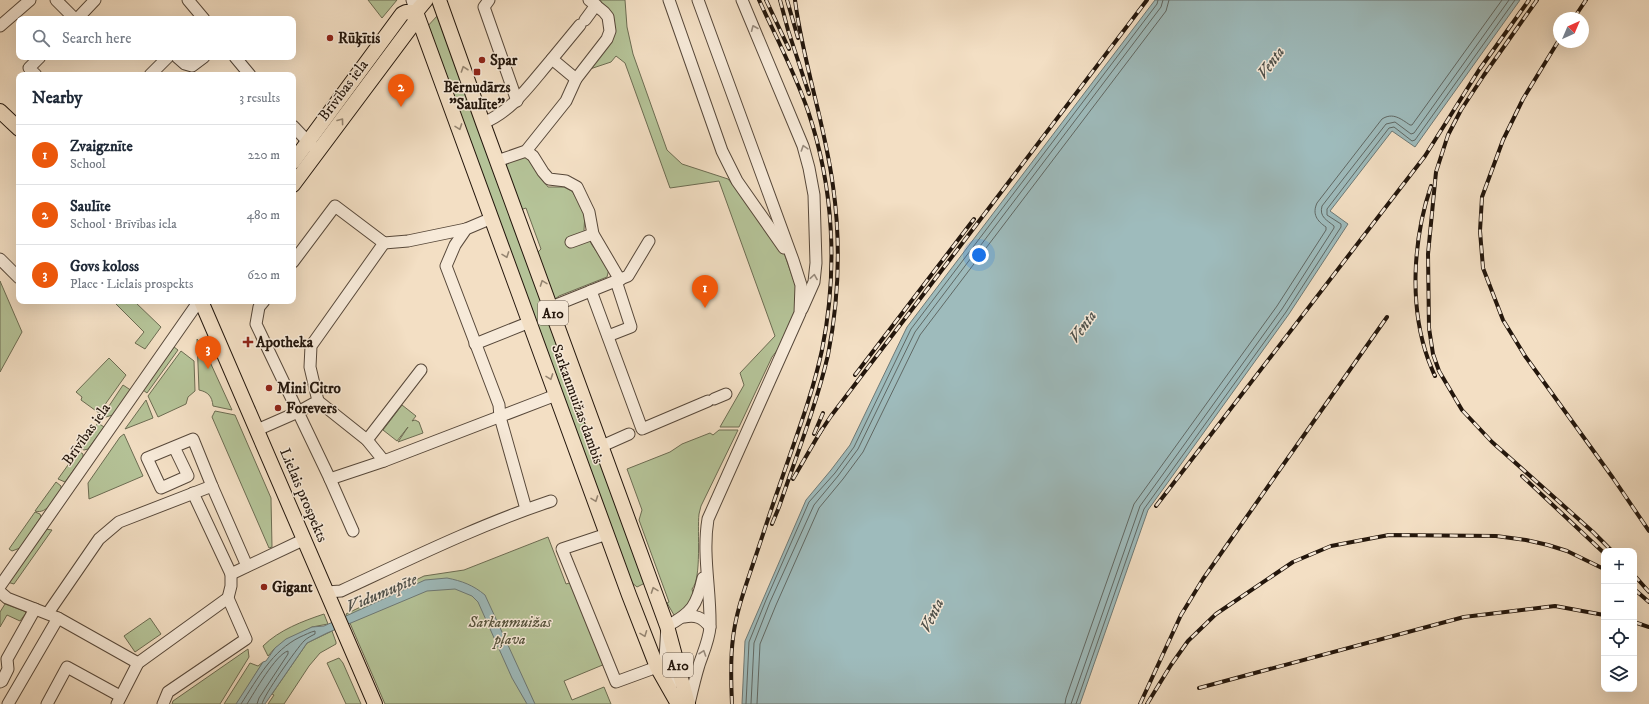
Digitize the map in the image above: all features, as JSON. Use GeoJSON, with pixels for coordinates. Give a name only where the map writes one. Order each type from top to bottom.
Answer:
{"type":"FeatureCollection","features":[{"type":"Feature","properties":{"kind":"main road","name":"Brīvības iela"},"geometry":{"type":"LineString","coordinates":[[296,158],[402,14],[426,0]]}},
{"type":"Feature","properties":{"kind":"main road","name":"Sarkanmuižas dambis"},"geometry":{"type":"LineString","coordinates":[[439,0],[667,626],[688,704]]}},
{"type":"Feature","properties":{"kind":"main road","name":"Brīvības iela"},"geometry":{"type":"LineString","coordinates":[[296,181],[414,23],[414,6]]}},
{"type":"Feature","properties":{"kind":"main road","name":"Sarkanmuižas dambis"},"geometry":{"type":"LineString","coordinates":[[414,6],[657,667],[675,698]]}},
{"type":"Feature","properties":{"kind":"main road"},"geometry":{"type":"LineString","coordinates":[[0,111],[16,126]]}},
{"type":"Feature","properties":{"kind":"main road","name":"Lielais prospekts"},"geometry":{"type":"LineString","coordinates":[[201,304],[305,539],[375,704]]}},
{"type":"Feature","properties":{"kind":"street"},"geometry":{"type":"LineString","coordinates":[[0,26],[30,0]]}},
{"type":"Feature","properties":{"kind":"street"},"geometry":{"type":"LineString","coordinates":[[56,0],[73,16]]}},
{"type":"Feature","properties":{"kind":"street"},"geometry":{"type":"LineString","coordinates":[[79,16],[95,0]]}},
{"type":"Feature","properties":{"kind":"street"},"geometry":{"type":"LineString","coordinates":[[188,0],[201,16]]}},
{"type":"Feature","properties":{"kind":"street"},"geometry":{"type":"LineString","coordinates":[[489,0],[484,7],[517,101]]}},
{"type":"Feature","properties":{"kind":"street"},"geometry":{"type":"LineString","coordinates":[[669,0],[722,150],[737,181],[793,260]]}},
{"type":"Feature","properties":{"kind":"street"},"geometry":{"type":"LineString","coordinates":[[698,0],[793,260],[801,285],[800,313]]}},
{"type":"Feature","properties":{"kind":"street"},"geometry":{"type":"LineString","coordinates":[[688,704],[710,627],[706,564],[706,530],[708,519],[814,282],[816,263],[814,195],[803,146],[742,0]]}},
{"type":"Feature","properties":{"kind":"street"},"geometry":{"type":"LineString","coordinates":[[483,124],[493,119],[517,101],[583,22],[593,3],[608,17],[610,31],[607,39],[576,79],[566,100],[526,151],[497,161]]}},
{"type":"Feature","properties":{"kind":"street"},"geometry":{"type":"LineString","coordinates":[[552,59],[576,79]]}},
{"type":"Feature","properties":{"kind":"street"},"geometry":{"type":"LineString","coordinates":[[33,72],[29,68],[37,60]]}},
{"type":"Feature","properties":{"kind":"street"},"geometry":{"type":"LineString","coordinates":[[155,72],[165,60]]}},
{"type":"Feature","properties":{"kind":"street"},"geometry":{"type":"LineString","coordinates":[[180,60],[185,64],[192,66],[200,60]]}},
{"type":"Feature","properties":{"kind":"street"},"geometry":{"type":"LineString","coordinates":[[238,60],[248,72]]}},
{"type":"Feature","properties":{"kind":"street"},"geometry":{"type":"LineString","coordinates":[[296,129],[318,152]]}},
{"type":"Feature","properties":{"kind":"street"},"geometry":{"type":"LineString","coordinates":[[526,151],[533,156],[549,179],[566,181],[577,187],[588,212],[593,234],[618,281],[632,326],[608,336]]}},
{"type":"Feature","properties":{"kind":"street"},"geometry":{"type":"LineString","coordinates":[[296,258],[335,206],[384,243],[408,241],[466,229],[492,218]]}},
{"type":"Feature","properties":{"kind":"street"},"geometry":{"type":"LineString","coordinates":[[466,229],[455,245],[446,266],[499,405],[500,417],[526,509]]}},
{"type":"Feature","properties":{"kind":"street"},"geometry":{"type":"LineString","coordinates":[[571,242],[593,234]]}},
{"type":"Feature","properties":{"kind":"street"},"geometry":{"type":"LineString","coordinates":[[551,307],[628,276],[649,240]]}},
{"type":"Feature","properties":{"kind":"street"},"geometry":{"type":"LineString","coordinates":[[384,243],[311,346],[310,367],[318,401],[367,440],[384,460]]}},
{"type":"Feature","properties":{"kind":"street"},"geometry":{"type":"LineString","coordinates":[[0,259],[16,275]]}},
{"type":"Feature","properties":{"kind":"street"},"geometry":{"type":"LineString","coordinates":[[591,291],[608,336],[636,432]]}},
{"type":"Feature","properties":{"kind":"street","name":"Brīvības iela"},"geometry":{"type":"LineString","coordinates":[[0,586],[198,304]]}},
{"type":"Feature","properties":{"kind":"street"},"geometry":{"type":"LineString","coordinates":[[262,304],[259,307],[256,324],[353,531]]}},
{"type":"Feature","properties":{"kind":"street"},"geometry":{"type":"LineString","coordinates":[[475,344],[530,322]]}},
{"type":"Feature","properties":{"kind":"street"},"geometry":{"type":"LineString","coordinates":[[367,440],[421,370]]}},
{"type":"Feature","properties":{"kind":"street"},"geometry":{"type":"LineString","coordinates":[[602,446],[726,394]]}},
{"type":"Feature","properties":{"kind":"street"},"geometry":{"type":"LineString","coordinates":[[330,480],[556,395]]}},
{"type":"Feature","properties":{"kind":"street"},"geometry":{"type":"LineString","coordinates":[[257,430],[298,412],[318,401]]}},
{"type":"Feature","properties":{"kind":"street"},"geometry":{"type":"LineString","coordinates":[[205,470],[161,488],[147,458],[193,439],[247,566]]}},
{"type":"Feature","properties":{"kind":"street"},"geometry":{"type":"LineString","coordinates":[[174,447],[188,476]]}},
{"type":"Feature","properties":{"kind":"street"},"geometry":{"type":"LineString","coordinates":[[8,704],[53,616],[99,539],[119,522],[212,486]]}},
{"type":"Feature","properties":{"kind":"street"},"geometry":{"type":"LineString","coordinates":[[163,704],[168,692],[246,639],[228,598],[231,586],[231,574],[193,493]]}},
{"type":"Feature","properties":{"kind":"street"},"geometry":{"type":"LineString","coordinates":[[328,592],[341,591],[526,509],[551,501]]}},
{"type":"Feature","properties":{"kind":"street"},"geometry":{"type":"LineString","coordinates":[[608,534],[562,549],[616,682],[657,667]]}},
{"type":"Feature","properties":{"kind":"street"},"geometry":{"type":"LineString","coordinates":[[231,574],[305,539]]}},
{"type":"Feature","properties":{"kind":"street"},"geometry":{"type":"LineString","coordinates":[[684,617],[693,607],[700,593],[706,564]]}},
{"type":"Feature","properties":{"kind":"street"},"geometry":{"type":"LineString","coordinates":[[0,592],[7,598],[53,616],[138,663]]}},
{"type":"Feature","properties":{"kind":"street"},"geometry":{"type":"LineString","coordinates":[[47,704],[68,667],[119,700],[138,663],[228,598]]}},
{"type":"Feature","properties":{"kind":"street"},"geometry":{"type":"LineString","coordinates":[[0,682],[8,669],[7,659],[35,609]]}},
{"type":"Feature","properties":{"kind":"street"},"geometry":{"type":"LineString","coordinates":[[675,698],[665,658],[667,626],[684,617],[695,615],[704,620],[710,627]]}},
{"type":"Feature","properties":{"kind":"green space"},"geometry":{"type":"Polygon","coordinates":[[[368,0],[397,0],[382,18],[368,0]]]}},
{"type":"Feature","properties":{"kind":"green space"},"geometry":{"type":"Polygon","coordinates":[[[596,0],[625,0],[627,27],[633,54],[667,150],[682,164],[728,179],[783,250],[795,284],[797,306],[779,348],[772,357],[739,427],[720,427],[744,385],[740,373],[775,336],[719,181],[670,188],[625,63],[616,56],[611,62],[590,69],[614,33],[596,0]]]}},
{"type":"Feature","properties":{"kind":"green space"},"geometry":{"type":"Polygon","coordinates":[[[438,15],[647,582],[637,587],[631,582],[425,29],[438,15]]]}},
{"type":"Feature","properties":{"kind":"green space"},"geometry":{"type":"Polygon","coordinates":[[[525,156],[548,187],[564,187],[572,191],[585,213],[584,230],[592,245],[609,269],[607,277],[559,296],[555,299],[553,297],[537,253],[541,249],[526,208],[520,210],[503,163],[525,156]]]}},
{"type":"Feature","properties":{"kind":"green space"},"geometry":{"type":"Polygon","coordinates":[[[0,281],[22,332],[0,372],[0,281]]]}},
{"type":"Feature","properties":{"kind":"green space"},"geometry":{"type":"Polygon","coordinates":[[[116,304],[137,304],[161,327],[145,349],[135,343],[144,332],[116,304]]]}},
{"type":"Feature","properties":{"kind":"green space"},"geometry":{"type":"Polygon","coordinates":[[[197,339],[204,349],[205,362],[210,362],[232,410],[213,406],[209,395],[199,390],[197,339]]]}},
{"type":"Feature","properties":{"kind":"green space"},"geometry":{"type":"Polygon","coordinates":[[[174,347],[178,350],[147,393],[143,390],[174,347]]]}},
{"type":"Feature","properties":{"kind":"green space"},"geometry":{"type":"Polygon","coordinates":[[[181,351],[194,361],[195,391],[188,397],[186,404],[158,417],[148,396],[181,351]]]}},
{"type":"Feature","properties":{"kind":"green space"},"geometry":{"type":"Polygon","coordinates":[[[109,358],[126,375],[99,413],[81,400],[82,397],[76,392],[109,358]]]}},
{"type":"Feature","properties":{"kind":"green space"},"geometry":{"type":"Polygon","coordinates":[[[123,385],[132,391],[116,414],[106,417],[103,415],[123,385]]]}},
{"type":"Feature","properties":{"kind":"green space"},"geometry":{"type":"Polygon","coordinates":[[[146,400],[153,418],[125,429],[146,400]]]}},
{"type":"Feature","properties":{"kind":"green space"},"geometry":{"type":"Polygon","coordinates":[[[402,405],[416,416],[412,421],[415,420],[419,422],[423,433],[398,442],[408,427],[397,441],[383,430],[402,405]]]}},
{"type":"Feature","properties":{"kind":"green space"},"geometry":{"type":"Polygon","coordinates":[[[215,411],[235,415],[271,498],[272,547],[269,548],[212,417],[215,411]]]}},
{"type":"Feature","properties":{"kind":"green space"},"geometry":{"type":"Polygon","coordinates":[[[98,423],[104,427],[88,449],[84,450],[79,448],[98,423]]]}},
{"type":"Feature","properties":{"kind":"green space"},"geometry":{"type":"Polygon","coordinates":[[[719,430],[738,430],[701,506],[699,514],[697,575],[692,589],[693,593],[696,591],[693,598],[679,615],[674,615],[667,603],[669,602],[639,520],[642,510],[627,469],[670,452],[682,444],[710,433],[713,435],[719,430]]]}},
{"type":"Feature","properties":{"kind":"green space"},"geometry":{"type":"Polygon","coordinates":[[[124,434],[143,476],[89,499],[88,483],[120,437],[124,434]]]}},
{"type":"Feature","properties":{"kind":"green space"},"geometry":{"type":"Polygon","coordinates":[[[78,451],[83,454],[83,457],[65,482],[58,479],[78,451]]]}},
{"type":"Feature","properties":{"kind":"green space"},"geometry":{"type":"Polygon","coordinates":[[[56,482],[61,486],[61,489],[53,501],[43,511],[35,511],[56,482]]]}},
{"type":"Feature","properties":{"kind":"green space"},"geometry":{"type":"Polygon","coordinates":[[[35,512],[40,514],[41,517],[20,548],[12,551],[9,549],[35,512]]]}},
{"type":"Feature","properties":{"kind":"green space"},"geometry":{"type":"Polygon","coordinates":[[[45,529],[52,530],[14,584],[7,582],[45,529]]]}},
{"type":"Feature","properties":{"kind":"green space","name":"Sarkanmuižas pļava"},"geometry":{"type":"Polygon","coordinates":[[[548,537],[566,584],[573,582],[605,664],[564,681],[572,700],[604,687],[611,704],[385,704],[346,614],[424,576],[464,570],[548,537]]]}},
{"type":"Feature","properties":{"kind":"green space"},"geometry":{"type":"Polygon","coordinates":[[[5,604],[26,613],[20,621],[7,615],[0,627],[0,612],[5,604]]]}},
{"type":"Feature","properties":{"kind":"green space"},"geometry":{"type":"Polygon","coordinates":[[[324,614],[328,624],[312,627],[275,648],[268,656],[263,646],[269,640],[292,627],[324,614]]]}},
{"type":"Feature","properties":{"kind":"green space"},"geometry":{"type":"Polygon","coordinates":[[[150,618],[161,634],[135,652],[124,636],[150,618]]]}},
{"type":"Feature","properties":{"kind":"green space"},"geometry":{"type":"Polygon","coordinates":[[[332,631],[336,644],[320,653],[309,666],[284,704],[268,704],[274,695],[272,694],[307,643],[332,631]]]}},
{"type":"Feature","properties":{"kind":"green space"},"geometry":{"type":"Polygon","coordinates":[[[248,649],[249,657],[220,704],[172,704],[173,701],[248,649]]]}},
{"type":"Feature","properties":{"kind":"green space"},"geometry":{"type":"Polygon","coordinates":[[[339,658],[343,663],[361,704],[346,704],[327,663],[339,658]]]}},
{"type":"Feature","properties":{"kind":"green space"},"geometry":{"type":"Polygon","coordinates":[[[263,662],[237,704],[224,704],[250,663],[258,666],[263,662]]]}},
{"type":"Feature","properties":{"kind":"water","name":"Venta"},"geometry":{"type":"Polygon","coordinates":[[[1155,0],[1520,0],[1415,147],[1392,131],[1330,211],[1348,224],[1289,314],[1148,510],[1080,704],[742,704],[745,641],[806,500],[850,445],[907,327],[1155,0]]]}},
{"type":"Feature","properties":{"kind":"water","name":"Vidumupīte"},"geometry":{"type":"Polygon","coordinates":[[[447,578],[467,584],[485,595],[535,704],[527,704],[512,678],[478,602],[472,596],[455,589],[427,591],[327,633],[307,643],[265,704],[236,704],[263,662],[266,661],[275,648],[286,639],[312,627],[324,626],[425,580],[447,578]]]}},
{"type":"Feature","properties":{"kind":"railway"},"geometry":{"type":"LineString","coordinates":[[732,704],[731,654],[736,619],[818,368],[827,320],[830,290],[831,230],[828,200],[817,140],[797,83],[759,0]]}},
{"type":"Feature","properties":{"kind":"railway"},"geometry":{"type":"LineString","coordinates":[[766,0],[789,49]]}},
{"type":"Feature","properties":{"kind":"railway"},"geometry":{"type":"LineString","coordinates":[[780,0],[809,94]]}},
{"type":"Feature","properties":{"kind":"railway"},"geometry":{"type":"LineString","coordinates":[[787,0],[798,38]]}},
{"type":"Feature","properties":{"kind":"railway"},"geometry":{"type":"LineString","coordinates":[[772,524],[818,393],[828,355],[835,313],[838,271],[836,207],[833,186],[825,140],[803,47],[795,0]]}},
{"type":"Feature","properties":{"kind":"railway"},"geometry":{"type":"LineString","coordinates":[[819,434],[831,416],[1147,0]]}},
{"type":"Feature","properties":{"kind":"railway"},"geometry":{"type":"LineString","coordinates":[[1156,506],[1425,156],[1479,70],[1529,0]]}},
{"type":"Feature","properties":{"kind":"railway"},"geometry":{"type":"LineString","coordinates":[[1537,0],[1484,75],[1461,110],[1448,135],[1436,172],[1428,254],[1429,328],[1433,354],[1439,371],[1462,410],[1492,442],[1609,548]]}},
{"type":"Feature","properties":{"kind":"railway"},"geometry":{"type":"LineString","coordinates":[[1578,12],[1586,0]]}},
{"type":"Feature","properties":{"kind":"railway"},"geometry":{"type":"LineString","coordinates":[[1554,48],[1523,99],[1503,140],[1482,197],[1480,231],[1483,268],[1503,320],[1525,356],[1613,478],[1649,531]]}},
{"type":"Feature","properties":{"kind":"railway"},"geometry":{"type":"LineString","coordinates":[[1431,186],[1420,228],[1417,250],[1416,295],[1422,339],[1435,376]]}},
{"type":"Feature","properties":{"kind":"railway"},"geometry":{"type":"LineString","coordinates":[[855,375],[974,219]]}},
{"type":"Feature","properties":{"kind":"railway"},"geometry":{"type":"LineString","coordinates":[[1140,704],[1181,615],[1203,579],[1387,317]]}},
{"type":"Feature","properties":{"kind":"railway"},"geometry":{"type":"LineString","coordinates":[[814,434],[823,413]]}},
{"type":"Feature","properties":{"kind":"railway"},"geometry":{"type":"LineString","coordinates":[[793,479],[822,429]]}},
{"type":"Feature","properties":{"kind":"railway"},"geometry":{"type":"LineString","coordinates":[[1522,476],[1601,550]]}},
{"type":"Feature","properties":{"kind":"railway"},"geometry":{"type":"LineString","coordinates":[[1147,704],[1188,641],[1216,614],[1293,562],[1331,546],[1389,535],[1496,536],[1548,545],[1567,551],[1601,568]]}},
{"type":"Feature","properties":{"kind":"railway"},"geometry":{"type":"LineString","coordinates":[[1637,578],[1649,592]]}},
{"type":"Feature","properties":{"kind":"railway"},"geometry":{"type":"LineString","coordinates":[[1637,592],[1649,602]]}},
{"type":"Feature","properties":{"kind":"railway"},"geometry":{"type":"LineString","coordinates":[[1199,688],[1464,617],[1555,606],[1601,614]]}},
{"type":"Feature","properties":{"kind":"railway"},"geometry":{"type":"LineString","coordinates":[[1637,623],[1649,627]]}},
{"type":"Feature","properties":{"kind":"place","name":"Rūķītis"},"geometry":{"type":"Point","coordinates":[330,38]}},
{"type":"Feature","properties":{"kind":"place","name":"Spar"},"geometry":{"type":"Point","coordinates":[482,60]}},
{"type":"Feature","properties":{"kind":"place","name":"Bērnudārzs \"Saulīte\""},"geometry":{"type":"Point","coordinates":[477,72]}},
{"type":"Feature","properties":{"kind":"place","name":"Saulīte"},"geometry":{"type":"Point","coordinates":[401,107]}},
{"type":"Feature","properties":{"kind":"place","name":"Zvaigznīte"},"geometry":{"type":"Point","coordinates":[705,308]}},
{"type":"Feature","properties":{"kind":"place","name":"Apotheka"},"geometry":{"type":"Point","coordinates":[248,342]}},
{"type":"Feature","properties":{"kind":"place","name":"Govs koloss"},"geometry":{"type":"Point","coordinates":[208,369]}},
{"type":"Feature","properties":{"kind":"place","name":"Mini Citro"},"geometry":{"type":"Point","coordinates":[269,388]}},
{"type":"Feature","properties":{"kind":"place","name":"Forevers"},"geometry":{"type":"Point","coordinates":[278,408]}},
{"type":"Feature","properties":{"kind":"place","name":"Gigant"},"geometry":{"type":"Point","coordinates":[264,587]}}]}
